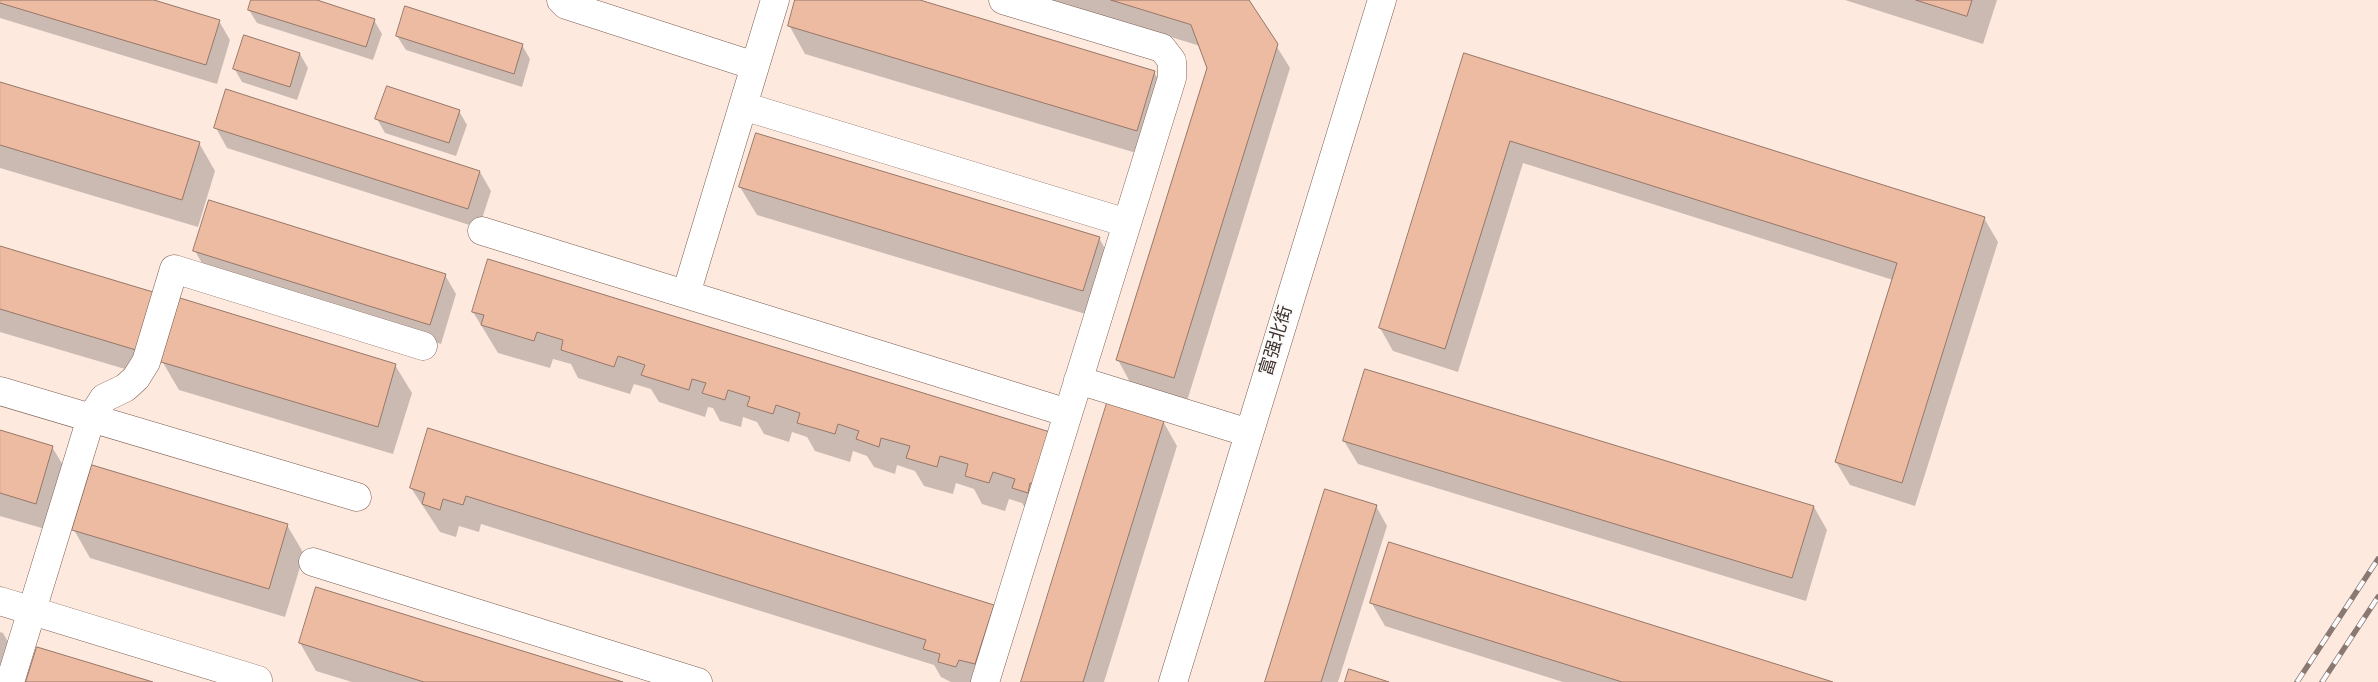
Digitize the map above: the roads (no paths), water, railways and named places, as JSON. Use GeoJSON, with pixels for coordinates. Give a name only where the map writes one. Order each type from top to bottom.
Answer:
{"type":"FeatureCollection","features":[{"type":"Feature","properties":{"kind":"street"},"geometry":{"type":"LineString","coordinates":[[560,0],[566,5],[755,66]]}},
{"type":"Feature","properties":{"kind":"street"},"geometry":{"type":"LineString","coordinates":[[686,294],[775,0]]}},
{"type":"Feature","properties":{"kind":"street"},"geometry":{"type":"LineString","coordinates":[[985,682],[1172,78],[1172,61],[1162,48],[1003,0]]}},
{"type":"Feature","properties":{"kind":"street","name":"富强北街"},"geometry":{"type":"LineString","coordinates":[[1173,682],[1382,0]]}},
{"type":"Feature","properties":{"kind":"street"},"geometry":{"type":"LineString","coordinates":[[743,106],[1127,223]]}},
{"type":"Feature","properties":{"kind":"street"},"geometry":{"type":"LineString","coordinates":[[482,231],[1068,413]]}},
{"type":"Feature","properties":{"kind":"street"},"geometry":{"type":"LineString","coordinates":[[10,682],[91,418],[104,398],[125,388],[136,378],[146,362],[174,269],[423,346]]}},
{"type":"Feature","properties":{"kind":"street"},"geometry":{"type":"LineString","coordinates":[[1078,380],[1249,433]]}},
{"type":"Feature","properties":{"kind":"street"},"geometry":{"type":"LineString","coordinates":[[0,391],[357,497]]}},
{"type":"Feature","properties":{"kind":"street"},"geometry":{"type":"LineString","coordinates":[[313,562],[698,682]]}},
{"type":"Feature","properties":{"kind":"street"},"geometry":{"type":"LineString","coordinates":[[0,601],[258,680]]}},
{"type":"Feature","properties":{"kind":"railway"},"geometry":{"type":"LineString","coordinates":[[2297,682],[2378,559]]}},
{"type":"Feature","properties":{"kind":"railway"},"geometry":{"type":"LineString","coordinates":[[2322,682],[2378,597]]}}]}
